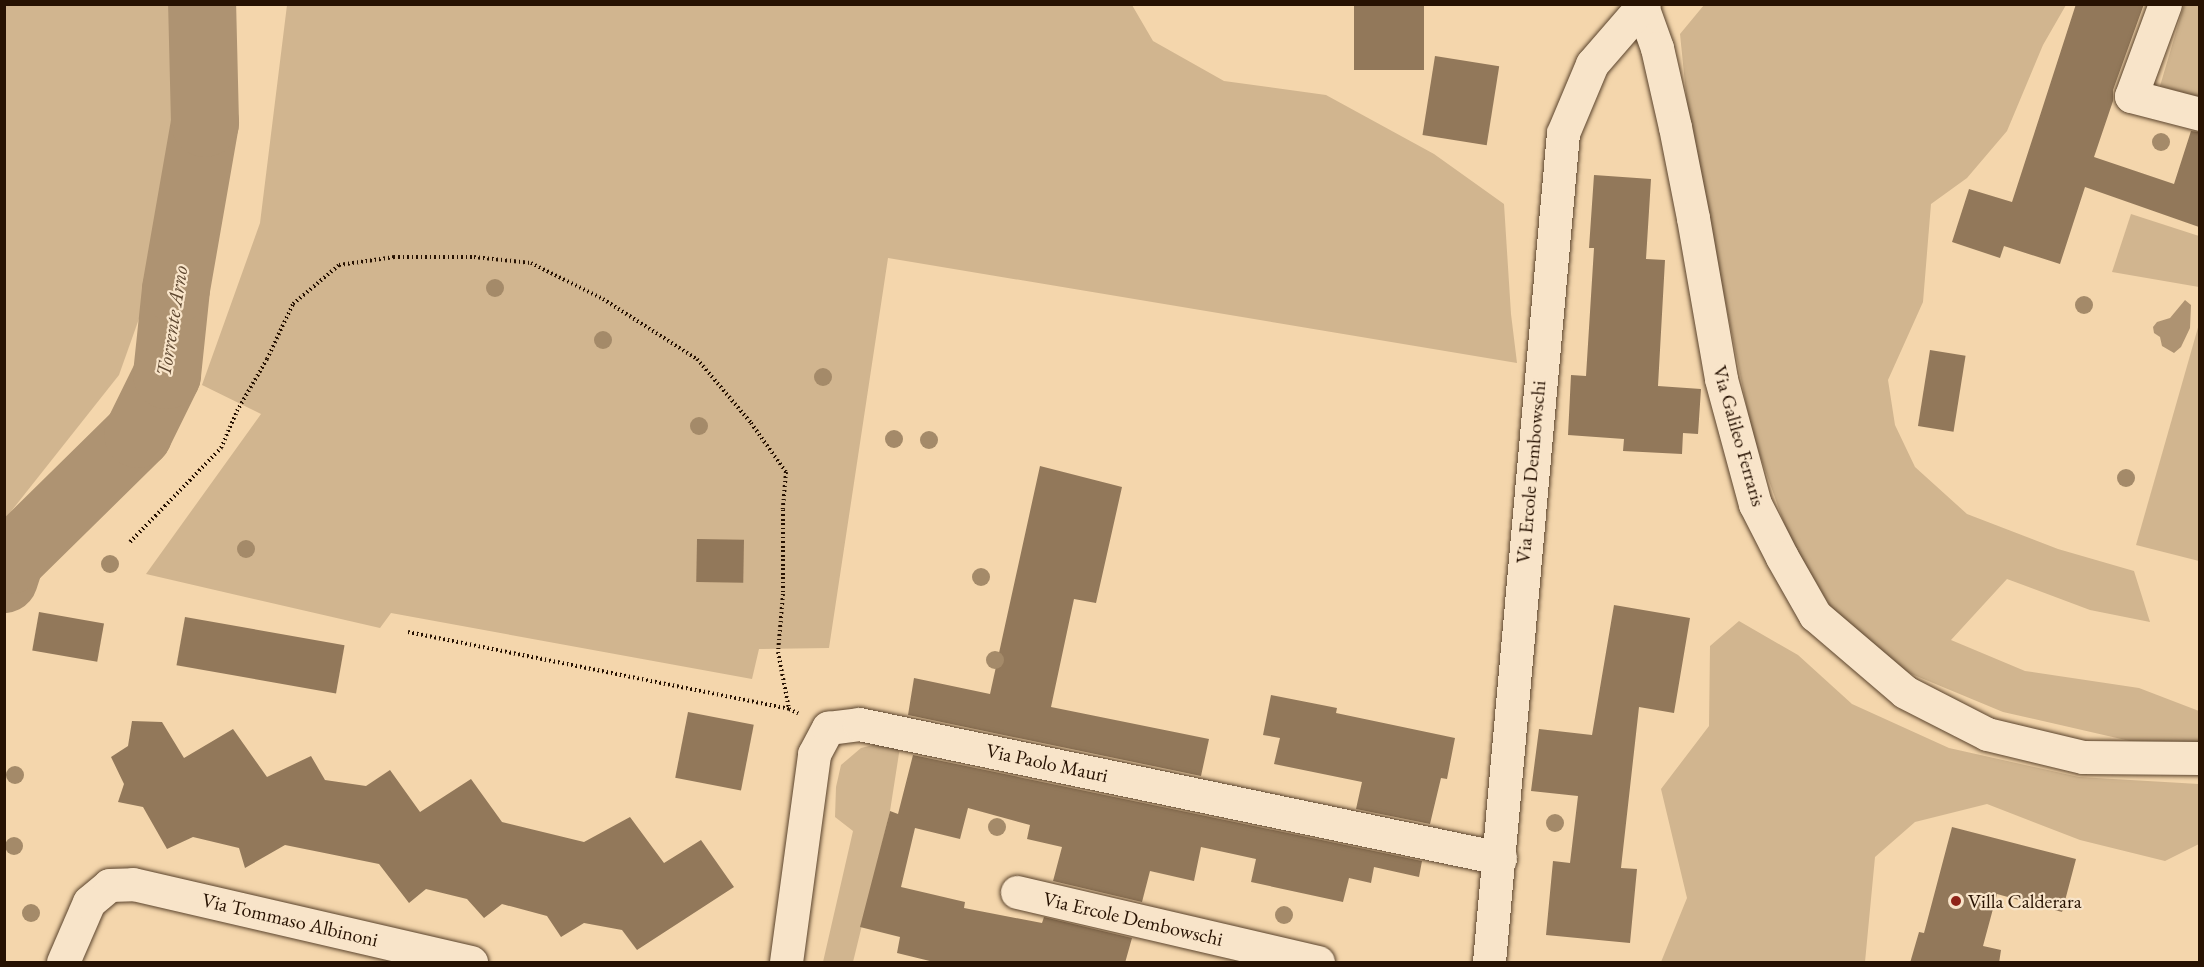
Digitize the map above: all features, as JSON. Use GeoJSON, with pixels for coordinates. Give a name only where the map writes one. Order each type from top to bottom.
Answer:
{"type":"FeatureCollection","features":[{"type":"Feature","properties":{"kind":"street"},"geometry":{"type":"LineString","coordinates":[[2165,4],[2131,96],[2199,114]]}},
{"type":"Feature","properties":{"kind":"street","name":"Via Galileo Ferraris"},"geometry":{"type":"LineString","coordinates":[[1643,5],[1657,48],[1677,138],[1720,379],[1755,504],[1815,615],[1905,692],[1987,734],[2083,757],[2199,758]]}},
{"type":"Feature","properties":{"kind":"street","name":"Via Ercole Dembowschi"},"geometry":{"type":"LineString","coordinates":[[1489,963],[1500,858],[1512,677],[1563,133],[1592,64],[1643,5]]}},
{"type":"Feature","properties":{"kind":"street","name":"Via Paolo Mauri"},"geometry":{"type":"LineString","coordinates":[[828,728],[859,724],[1500,858]]}},
{"type":"Feature","properties":{"kind":"street"},"geometry":{"type":"LineString","coordinates":[[786,963],[814,754],[828,728]]}},
{"type":"Feature","properties":{"kind":"street","name":"Via Tommaso Albinoni"},"geometry":{"type":"LineString","coordinates":[[63,963],[89,902],[109,885],[133,884],[438,959],[471,963]]}},
{"type":"Feature","properties":{"kind":"street","name":"Via Ercole Dembowschi"},"geometry":{"type":"LineString","coordinates":[[1017,892],[1318,963]]}},
{"type":"Feature","properties":{"kind":"path"},"geometry":{"type":"LineString","coordinates":[[130,542],[221,447],[237,411],[267,359],[293,304],[339,265],[394,257],[474,257],[531,264],[603,299],[697,359],[752,423],[786,472],[783,510],[783,594],[778,652],[789,709]]}},
{"type":"Feature","properties":{"kind":"path"},"geometry":{"type":"LineString","coordinates":[[408,632],[789,709],[828,728]]}},
{"type":"Feature","properties":{"kind":"shaded area"},"geometry":{"type":"Polygon","coordinates":[[[5,4],[185,5],[167,240],[119,375],[5,519],[5,4]]]}},
{"type":"Feature","properties":{"kind":"shaded area"},"geometry":{"type":"Polygon","coordinates":[[[287,5],[1132,5],[1153,41],[1224,81],[1326,95],[1434,154],[1504,204],[1511,314],[1517,363],[888,258],[829,648],[759,649],[752,679],[391,613],[380,628],[146,574],[261,414],[202,385],[260,223],[287,5]]]}},
{"type":"Feature","properties":{"kind":"shaded area"},"geometry":{"type":"Polygon","coordinates":[[[1704,5],[2066,5],[2043,45],[2007,131],[1967,178],[1931,204],[1923,302],[1888,380],[1895,425],[1915,467],[1967,514],[2058,549],[2134,571],[2150,622],[2090,610],[2007,579],[1951,640],[2025,671],[2139,688],[2199,711],[2199,747],[2130,741],[2003,712],[1897,668],[1833,611],[1789,537],[1752,433],[1689,123],[1680,34],[1704,5]]]}},
{"type":"Feature","properties":{"kind":"shaded area"},"geometry":{"type":"Polygon","coordinates":[[[2184,5],[2199,5],[2199,97],[2160,86],[2184,5]]]}},
{"type":"Feature","properties":{"kind":"shaded area"},"geometry":{"type":"Polygon","coordinates":[[[2131,214],[2199,236],[2199,287],[2112,272],[2131,214]]]}},
{"type":"Feature","properties":{"kind":"shaded area"},"geometry":{"type":"Polygon","coordinates":[[[2185,300],[2191,305],[2190,328],[2181,347],[2174,353],[2162,346],[2160,337],[2154,333],[2153,327],[2157,322],[2170,318],[2185,300]]]}},
{"type":"Feature","properties":{"kind":"shaded area"},"geometry":{"type":"Polygon","coordinates":[[[2199,324],[2200,561],[2136,545],[2199,324]]]}},
{"type":"Feature","properties":{"kind":"shaded area"},"geometry":{"type":"Polygon","coordinates":[[[1739,621],[1798,655],[1852,704],[1949,748],[2079,777],[2199,784],[2199,844],[2165,861],[2080,840],[1987,804],[1915,822],[1875,857],[1865,962],[1661,962],[1687,898],[1661,789],[1709,726],[1710,646],[1739,621]]]}},
{"type":"Feature","properties":{"kind":"shaded area"},"geometry":{"type":"Polygon","coordinates":[[[881,743],[900,747],[890,811],[853,962],[823,962],[853,831],[835,817],[836,787],[841,765],[861,748],[881,743]]]}},
{"type":"Feature","properties":{"kind":"building"},"geometry":{"type":"Polygon","coordinates":[[[1354,4],[1424,4],[1424,70],[1354,70],[1354,4]]]}},
{"type":"Feature","properties":{"kind":"building"},"geometry":{"type":"Polygon","coordinates":[[[2076,4],[2144,4],[2113,90],[2113,101],[2094,157],[2174,184],[2191,131],[2199,132],[2199,227],[2085,187],[2060,264],[2004,246],[2000,258],[1952,242],[1969,189],[2012,202],[2076,4]]]}},
{"type":"Feature","properties":{"kind":"building"},"geometry":{"type":"Polygon","coordinates":[[[1435,56],[1499,66],[1487,145],[1422,135],[1435,56]]]}},
{"type":"Feature","properties":{"kind":"building"},"geometry":{"type":"Polygon","coordinates":[[[1594,175],[1651,179],[1646,259],[1665,260],[1658,386],[1701,389],[1698,434],[1683,433],[1682,454],[1623,451],[1624,439],[1568,435],[1571,375],[1586,376],[1594,248],[1589,248],[1594,175]]]}},
{"type":"Feature","properties":{"kind":"building"},"geometry":{"type":"Polygon","coordinates":[[[1930,350],[1966,356],[1954,432],[1918,426],[1930,350]]]}},
{"type":"Feature","properties":{"kind":"building"},"geometry":{"type":"Polygon","coordinates":[[[1040,466],[1122,487],[1096,603],[1074,599],[1051,707],[1209,739],[1201,776],[908,715],[914,678],[990,694],[1040,466]]]}},
{"type":"Feature","properties":{"kind":"building"},"geometry":{"type":"Polygon","coordinates":[[[697,539],[744,540],[743,583],[696,582],[697,539]]]}},
{"type":"Feature","properties":{"kind":"building"},"geometry":{"type":"Polygon","coordinates":[[[1614,605],[1690,618],[1674,713],[1639,707],[1621,868],[1637,869],[1630,943],[1546,935],[1553,861],[1570,863],[1578,796],[1531,791],[1539,729],[1592,735],[1614,605]]]}},
{"type":"Feature","properties":{"kind":"building"},"geometry":{"type":"Polygon","coordinates":[[[39,612],[104,623],[97,662],[32,650],[39,612]]]}},
{"type":"Feature","properties":{"kind":"building"},"geometry":{"type":"Polygon","coordinates":[[[185,617],[345,645],[336,693],[176,665],[185,617]]]}},
{"type":"Feature","properties":{"kind":"building"},"geometry":{"type":"Polygon","coordinates":[[[1271,695],[1337,708],[1336,713],[1455,738],[1447,779],[1441,778],[1430,824],[1356,809],[1362,782],[1274,764],[1280,738],[1263,735],[1271,695]]]}},
{"type":"Feature","properties":{"kind":"building"},"geometry":{"type":"Polygon","coordinates":[[[688,712],[754,725],[741,791],[675,778],[688,712]]]}},
{"type":"Feature","properties":{"kind":"building"},"geometry":{"type":"Polygon","coordinates":[[[132,721],[162,722],[184,758],[233,729],[267,777],[311,756],[325,780],[366,786],[390,770],[420,812],[471,779],[502,822],[584,842],[630,817],[664,863],[701,840],[734,887],[637,950],[622,930],[584,923],[561,937],[547,916],[502,904],[484,918],[467,899],[426,889],[409,903],[379,864],[285,845],[245,868],[239,848],[193,837],[167,849],[143,807],[118,802],[124,784],[111,757],[128,746],[132,721]]]}},
{"type":"Feature","properties":{"kind":"building"},"geometry":{"type":"Polygon","coordinates":[[[913,755],[1422,861],[1419,877],[1374,867],[1371,883],[1349,878],[1343,902],[1251,882],[1256,859],[1201,847],[1194,881],[1150,871],[1142,902],[1053,881],[1062,847],[1027,839],[1030,825],[968,808],[960,839],[915,828],[901,887],[965,902],[964,908],[1042,923],[1044,917],[1132,938],[1125,963],[938,963],[897,953],[900,937],[860,927],[890,811],[898,814],[913,755]]]}},
{"type":"Feature","properties":{"kind":"building","name":"Villa Calderara"},"geometry":{"type":"Polygon","coordinates":[[[1952,827],[2076,859],[2062,912],[1997,894],[1983,946],[2001,950],[1999,963],[1910,963],[1919,932],[1924,933],[1952,827]]]}},
{"type":"Feature","properties":{"kind":"waterway","name":"Torrente Arno"},"geometry":{"type":"LineString","coordinates":[[4,579],[10,560],[138,434],[167,375],[176,289],[205,123],[202,4]]}},
{"type":"Feature","properties":{"kind":"place","name":"Villa Calderara"},"geometry":{"type":"Point","coordinates":[1956,901]}}]}
